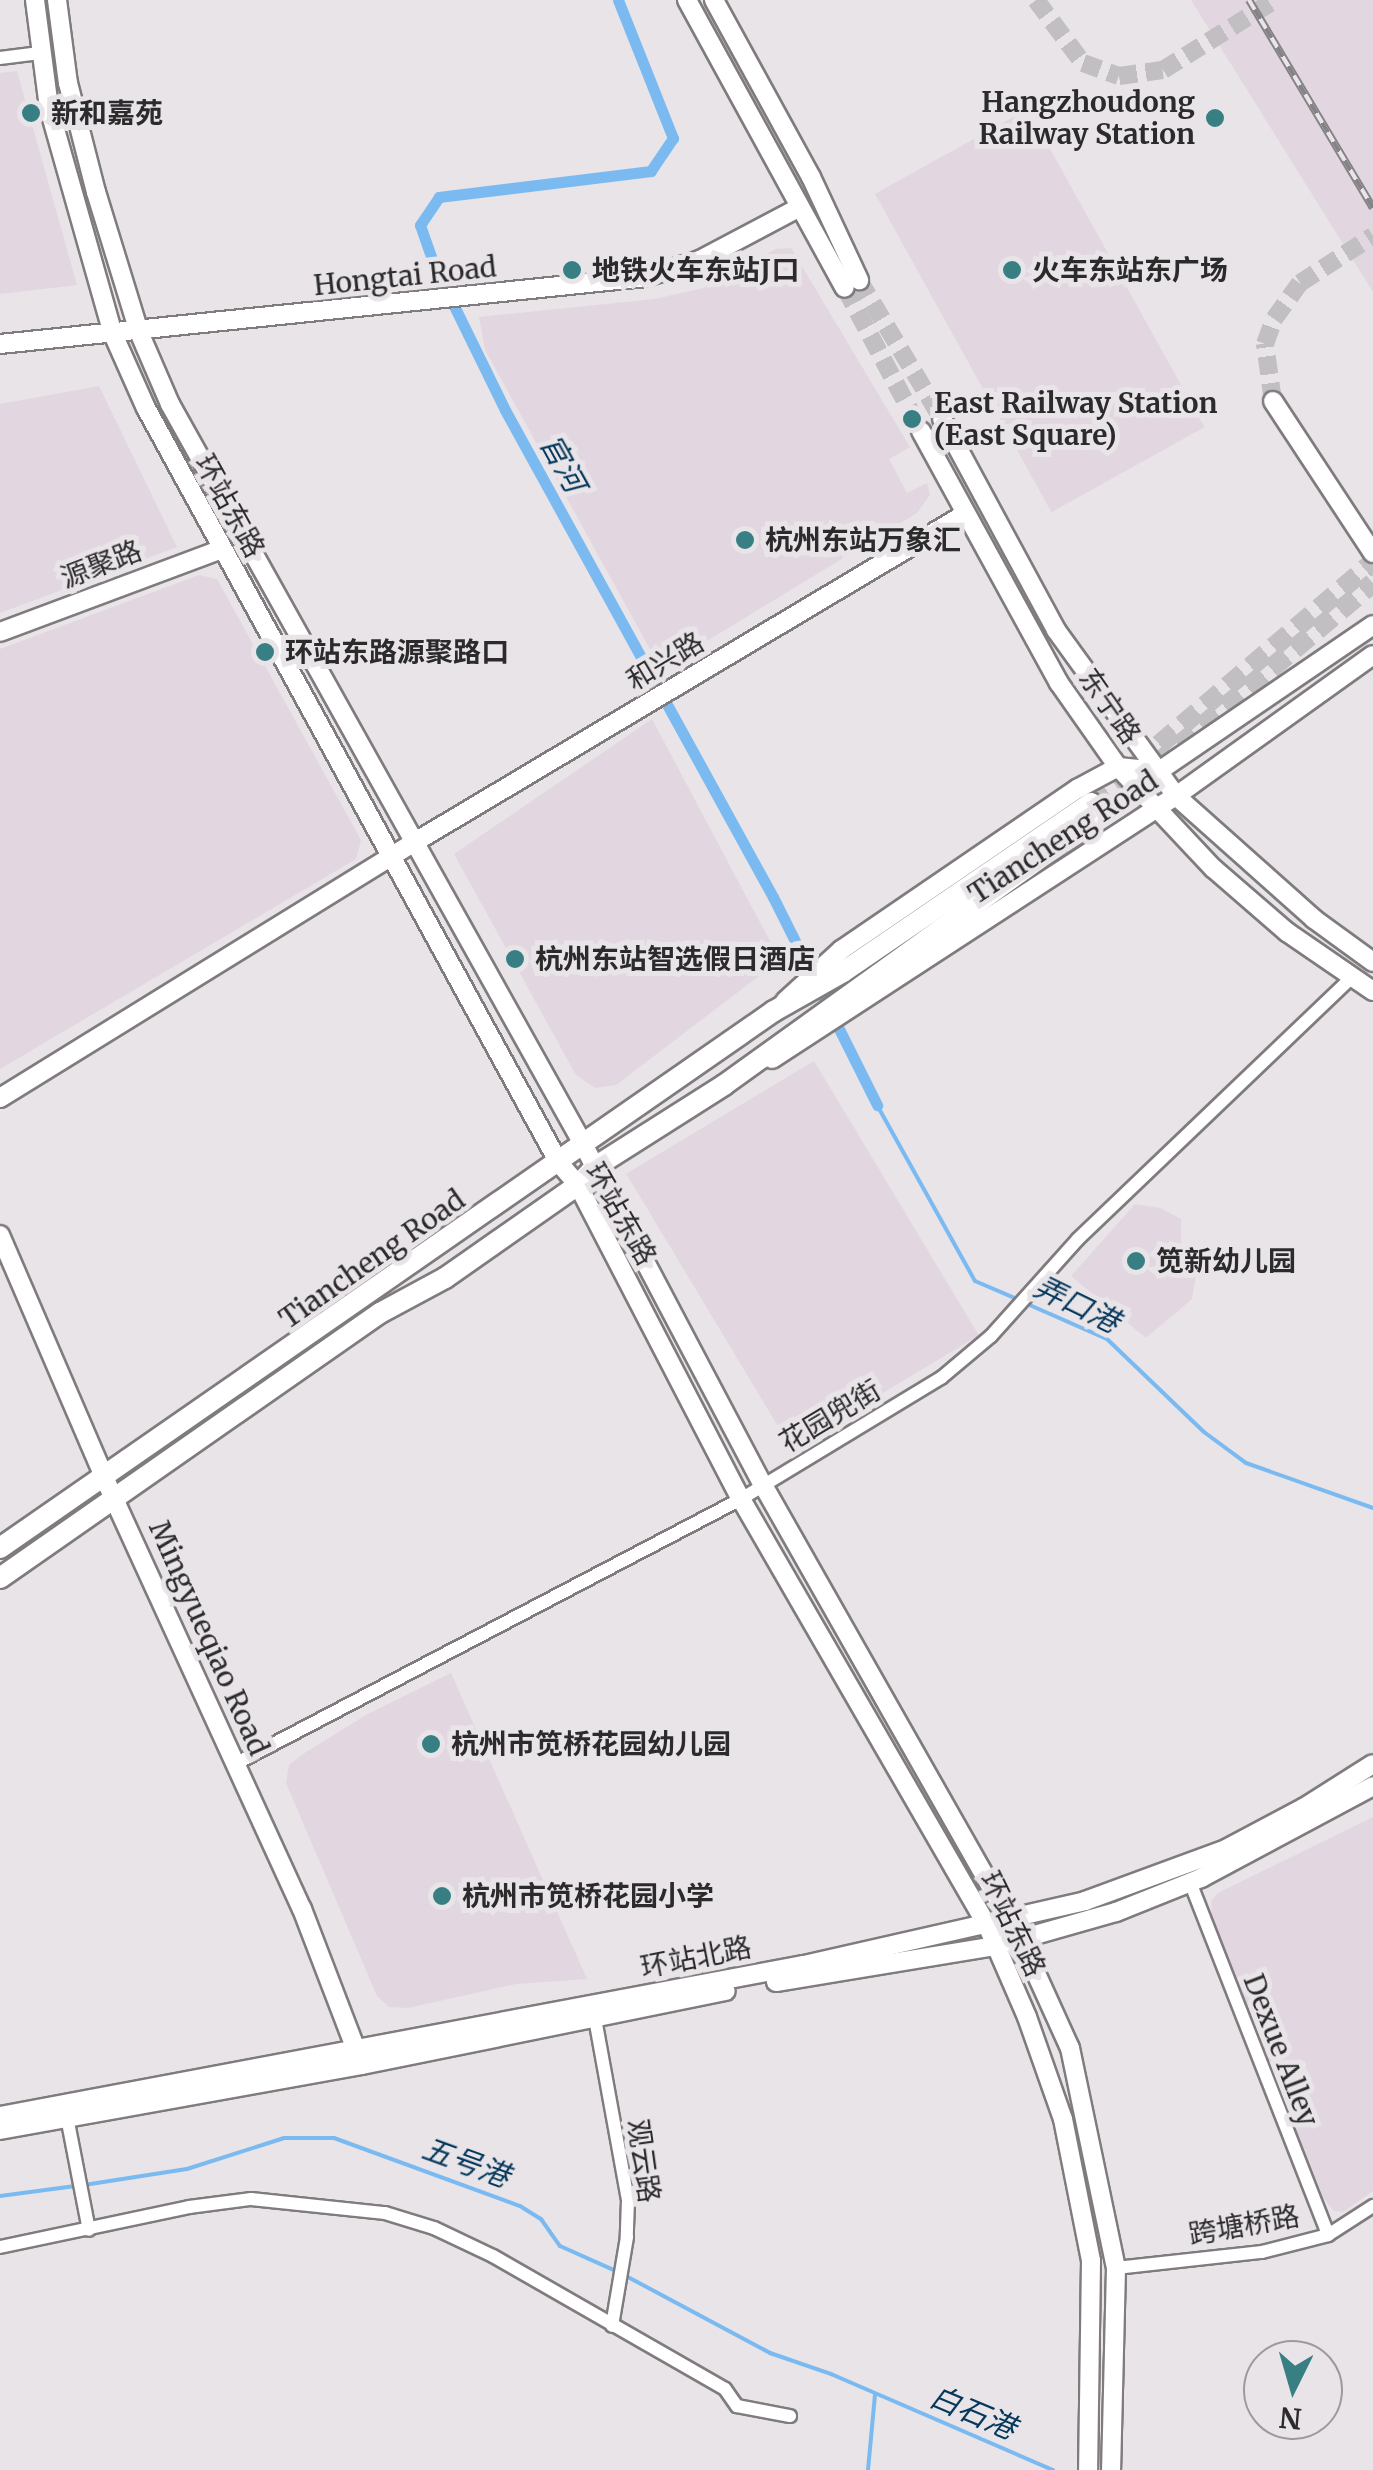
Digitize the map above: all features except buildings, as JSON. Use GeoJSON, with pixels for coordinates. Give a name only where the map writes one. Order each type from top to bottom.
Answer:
{"type":"FeatureCollection","features":[{"type":"Feature","properties":{"kind":"main road","name":"环站东路"},"geometry":{"type":"LineString","coordinates":[[35,0],[45,95],[113,334],[146,408],[559,1163],[578,1185],[742,1499],[986,1926],[1027,2016],[1063,2119],[1091,2261],[1088,2470]]}},
{"type":"Feature","properties":{"kind":"main road","name":"环站东路"},"geometry":{"type":"LineString","coordinates":[[57,0],[68,83],[139,332],[206,476],[415,842],[583,1144],[764,1485],[1020,1938],[1070,2048],[1116,2268],[1112,2470]]}},
{"type":"Feature","properties":{"kind":"main road"},"geometry":{"type":"LineString","coordinates":[[687,0],[800,206],[852,284],[811,178],[714,0]]}},
{"type":"Feature","properties":{"kind":"main road","name":"Hongtai Road"},"geometry":{"type":"LineString","coordinates":[[0,344],[408,304],[670,271],[746,239],[800,206]]}},
{"type":"Feature","properties":{"kind":"main road"},"geometry":{"type":"LineString","coordinates":[[1273,401],[1373,554]]}},
{"type":"Feature","properties":{"kind":"main road","name":"东宁路"},"geometry":{"type":"LineString","coordinates":[[942,419],[1056,630],[1097,693],[1176,796],[1264,877],[1369,954]]}},
{"type":"Feature","properties":{"kind":"main road","name":"东宁路"},"geometry":{"type":"LineString","coordinates":[[921,431],[1059,683],[1118,767],[1214,868],[1288,932],[1373,991]]}},
{"type":"Feature","properties":{"kind":"main road","name":"和兴路"},"geometry":{"type":"LineString","coordinates":[[0,1098],[395,858],[415,842],[965,514]]}},
{"type":"Feature","properties":{"kind":"main road","name":"源聚路"},"geometry":{"type":"LineString","coordinates":[[0,632],[222,549]]}},
{"type":"Feature","properties":{"kind":"main road","name":"Tiancheng Road"},"geometry":{"type":"LineString","coordinates":[[0,1548],[796,998],[1077,788],[1118,767],[1159,771],[1373,626]]}},
{"type":"Feature","properties":{"kind":"main road","name":"Tiancheng Road"},"geometry":{"type":"LineString","coordinates":[[0,1578],[380,1313],[444,1278],[578,1185],[595,1167],[1176,796],[1373,655]]}},
{"type":"Feature","properties":{"kind":"main road","name":"Tiancheng Road"},"geometry":{"type":"LineString","coordinates":[[774,1012],[810,976],[835,966],[1093,810],[852,1001]]}},
{"type":"Feature","properties":{"kind":"main road","name":"Mingyueqiao Road"},"geometry":{"type":"LineString","coordinates":[[0,1236],[104,1477],[302,1909],[359,2056]]}},
{"type":"Feature","properties":{"kind":"main road","name":"环站北路"},"geometry":{"type":"LineString","coordinates":[[0,2130],[593,2011],[1009,1920],[1137,1884],[1226,1849],[1306,1807],[1373,1764]]}},
{"type":"Feature","properties":{"kind":"main road","name":"环站北路"},"geometry":{"type":"LineString","coordinates":[[593,2011],[996,1946],[1116,1912],[1284,1837],[1373,1786]]}},
{"type":"Feature","properties":{"kind":"main road","name":"环站北路"},"geometry":{"type":"LineString","coordinates":[[0,2116],[67,2118]]}},
{"type":"Feature","properties":{"kind":"street"},"geometry":{"type":"LineString","coordinates":[[0,58],[40,53]]}},
{"type":"Feature","properties":{"kind":"street","name":"花园兜街"},"geometry":{"type":"LineString","coordinates":[[235,1764],[742,1499],[940,1378],[991,1336],[1048,1273],[1352,977]]}},
{"type":"Feature","properties":{"kind":"street","name":"Dexue Alley"},"geometry":{"type":"LineString","coordinates":[[1190,1882],[1328,2235]]}},
{"type":"Feature","properties":{"kind":"street","name":"观云路"},"geometry":{"type":"LineString","coordinates":[[593,2011],[628,2200],[627,2236],[612,2326]]}},
{"type":"Feature","properties":{"kind":"street"},"geometry":{"type":"LineString","coordinates":[[67,2118],[89,2230]]}},
{"type":"Feature","properties":{"kind":"street"},"geometry":{"type":"LineString","coordinates":[[0,2247],[188,2207],[251,2199],[385,2213],[434,2228],[494,2256],[725,2389],[737,2406],[790,2416]]}},
{"type":"Feature","properties":{"kind":"street","name":"跨塘桥路"},"geometry":{"type":"LineString","coordinates":[[1116,2268],[1262,2252],[1328,2235],[1373,2206]]}},
{"type":"Feature","properties":{"kind":"shaded area"},"geometry":{"type":"Polygon","coordinates":[[[1191,0],[1373,0],[1373,292],[1191,0]]]}},
{"type":"Feature","properties":{"kind":"shaded area"},"geometry":{"type":"Polygon","coordinates":[[[17,71],[77,285],[0,294],[0,73],[17,71]]]}},
{"type":"Feature","properties":{"kind":"shaded area"},"geometry":{"type":"Polygon","coordinates":[[[1028,109],[1204,427],[1051,512],[875,194],[1028,109]]]}},
{"type":"Feature","properties":{"kind":"shaded area","name":"杭州东站万象汇"},"geometry":{"type":"Polygon","coordinates":[[[791,248],[910,447],[889,459],[907,493],[927,483],[930,495],[917,513],[661,669],[485,350],[479,317],[655,299],[703,288],[776,249],[791,248]]]}},
{"type":"Feature","properties":{"kind":"shaded area"},"geometry":{"type":"Polygon","coordinates":[[[99,386],[177,547],[0,613],[0,404],[99,386]]]}},
{"type":"Feature","properties":{"kind":"shaded area"},"geometry":{"type":"Polygon","coordinates":[[[199,575],[217,579],[361,840],[356,859],[0,1069],[0,649],[199,575]]]}},
{"type":"Feature","properties":{"kind":"shaded area"},"geometry":{"type":"Polygon","coordinates":[[[652,719],[780,960],[616,1085],[595,1088],[576,1075],[454,854],[652,719]]]}},
{"type":"Feature","properties":{"kind":"shaded area"},"geometry":{"type":"Polygon","coordinates":[[[814,1061],[979,1335],[791,1448],[626,1174],[814,1061]]]}},
{"type":"Feature","properties":{"kind":"shaded area","name":"笕新幼儿园"},"geometry":{"type":"Polygon","coordinates":[[[1135,1204],[1160,1208],[1181,1219],[1181,1248],[1196,1275],[1192,1299],[1146,1338],[1071,1276],[1135,1204]]]}},
{"type":"Feature","properties":{"kind":"shaded area","name":"杭州市笕桥花园小学"},"geometry":{"type":"Polygon","coordinates":[[[451,1673],[587,1979],[516,1984],[408,2008],[389,2007],[377,1996],[286,1783],[289,1765],[366,1715],[451,1673]]]}},
{"type":"Feature","properties":{"kind":"shaded area"},"geometry":{"type":"Polygon","coordinates":[[[1373,1817],[1373,2191],[1343,2212],[1334,2211],[1324,2199],[1212,1918],[1211,1901],[1218,1893],[1373,1817]]]}},
{"type":"Feature","properties":{"kind":"waterway","name":"官河"},"geometry":{"type":"LineString","coordinates":[[618,0],[673,138],[651,171],[439,197],[420,225],[434,265],[505,410],[773,897],[877,1105]]}},
{"type":"Feature","properties":{"kind":"waterway","name":"弄口港"},"geometry":{"type":"LineString","coordinates":[[877,1105],[975,1281],[1017,1299]]}},
{"type":"Feature","properties":{"kind":"waterway","name":"弄口港"},"geometry":{"type":"LineString","coordinates":[[1025,1303],[1107,1339],[1204,1432],[1246,1463],[1373,1508]]}},
{"type":"Feature","properties":{"kind":"waterway","name":"五号港"},"geometry":{"type":"LineString","coordinates":[[84,2185],[187,2169],[284,2138],[334,2138],[520,2206],[541,2219],[560,2246],[618,2272]]}},
{"type":"Feature","properties":{"kind":"waterway","name":"五号港"},"geometry":{"type":"LineString","coordinates":[[0,2196],[75,2186]]}},
{"type":"Feature","properties":{"kind":"waterway","name":"五号港"},"geometry":{"type":"LineString","coordinates":[[626,2276],[770,2353],[831,2374],[1053,2470]]}},
{"type":"Feature","properties":{"kind":"waterway"},"geometry":{"type":"LineString","coordinates":[[868,2470],[875,2395]]}},
{"type":"Feature","properties":{"kind":"tunnel"},"geometry":{"type":"LineString","coordinates":[[1036,0],[1083,63],[1119,76],[1163,70],[1275,0]]}},
{"type":"Feature","properties":{"kind":"tunnel"},"geometry":{"type":"LineString","coordinates":[[1273,401],[1265,344],[1274,319],[1300,283],[1373,236]]}},
{"type":"Feature","properties":{"kind":"tunnel"},"geometry":{"type":"LineString","coordinates":[[859,280],[942,419]]}},
{"type":"Feature","properties":{"kind":"tunnel"},"geometry":{"type":"LineString","coordinates":[[845,288],[921,431]]}},
{"type":"Feature","properties":{"kind":"tunnel"},"geometry":{"type":"LineString","coordinates":[[1091,803],[1373,562]]}},
{"type":"Feature","properties":{"kind":"tunnel"},"geometry":{"type":"LineString","coordinates":[[1156,765],[1373,583]]}},
{"type":"Feature","properties":{"kind":"railway"},"geometry":{"type":"LineString","coordinates":[[1249,0],[1373,208]]}},
{"type":"Feature","properties":{"kind":"place","name":"新和嘉苑"},"geometry":{"type":"Point","coordinates":[31,113]}},
{"type":"Feature","properties":{"kind":"place","name":"Hangzhoudong Railway Station"},"geometry":{"type":"Point","coordinates":[1215,118]}},
{"type":"Feature","properties":{"kind":"place","name":"地铁火车东站J口"},"geometry":{"type":"Point","coordinates":[572,270]}},
{"type":"Feature","properties":{"kind":"place","name":"火车东站东广场"},"geometry":{"type":"Point","coordinates":[1012,270]}},
{"type":"Feature","properties":{"kind":"place","name":"East Railway Station (East Square)"},"geometry":{"type":"Point","coordinates":[912,419]}},
{"type":"Feature","properties":{"kind":"place","name":"杭州东站万象汇"},"geometry":{"type":"Point","coordinates":[745,540]}},
{"type":"Feature","properties":{"kind":"place","name":"环站东路源聚路口"},"geometry":{"type":"Point","coordinates":[265,652]}},
{"type":"Feature","properties":{"kind":"place","name":"杭州东站智选假日酒店"},"geometry":{"type":"Point","coordinates":[515,959]}},
{"type":"Feature","properties":{"kind":"place","name":"笕新幼儿园"},"geometry":{"type":"Point","coordinates":[1136,1261]}},
{"type":"Feature","properties":{"kind":"place","name":"杭州市笕桥花园幼儿园"},"geometry":{"type":"Point","coordinates":[431,1744]}},
{"type":"Feature","properties":{"kind":"place","name":"杭州市笕桥花园小学"},"geometry":{"type":"Point","coordinates":[442,1896]}},
{"type":"Feature","properties":{"kind":"water label","name":"白石港"},"geometry":{"type":"Point","coordinates":[973,2412]}}]}
